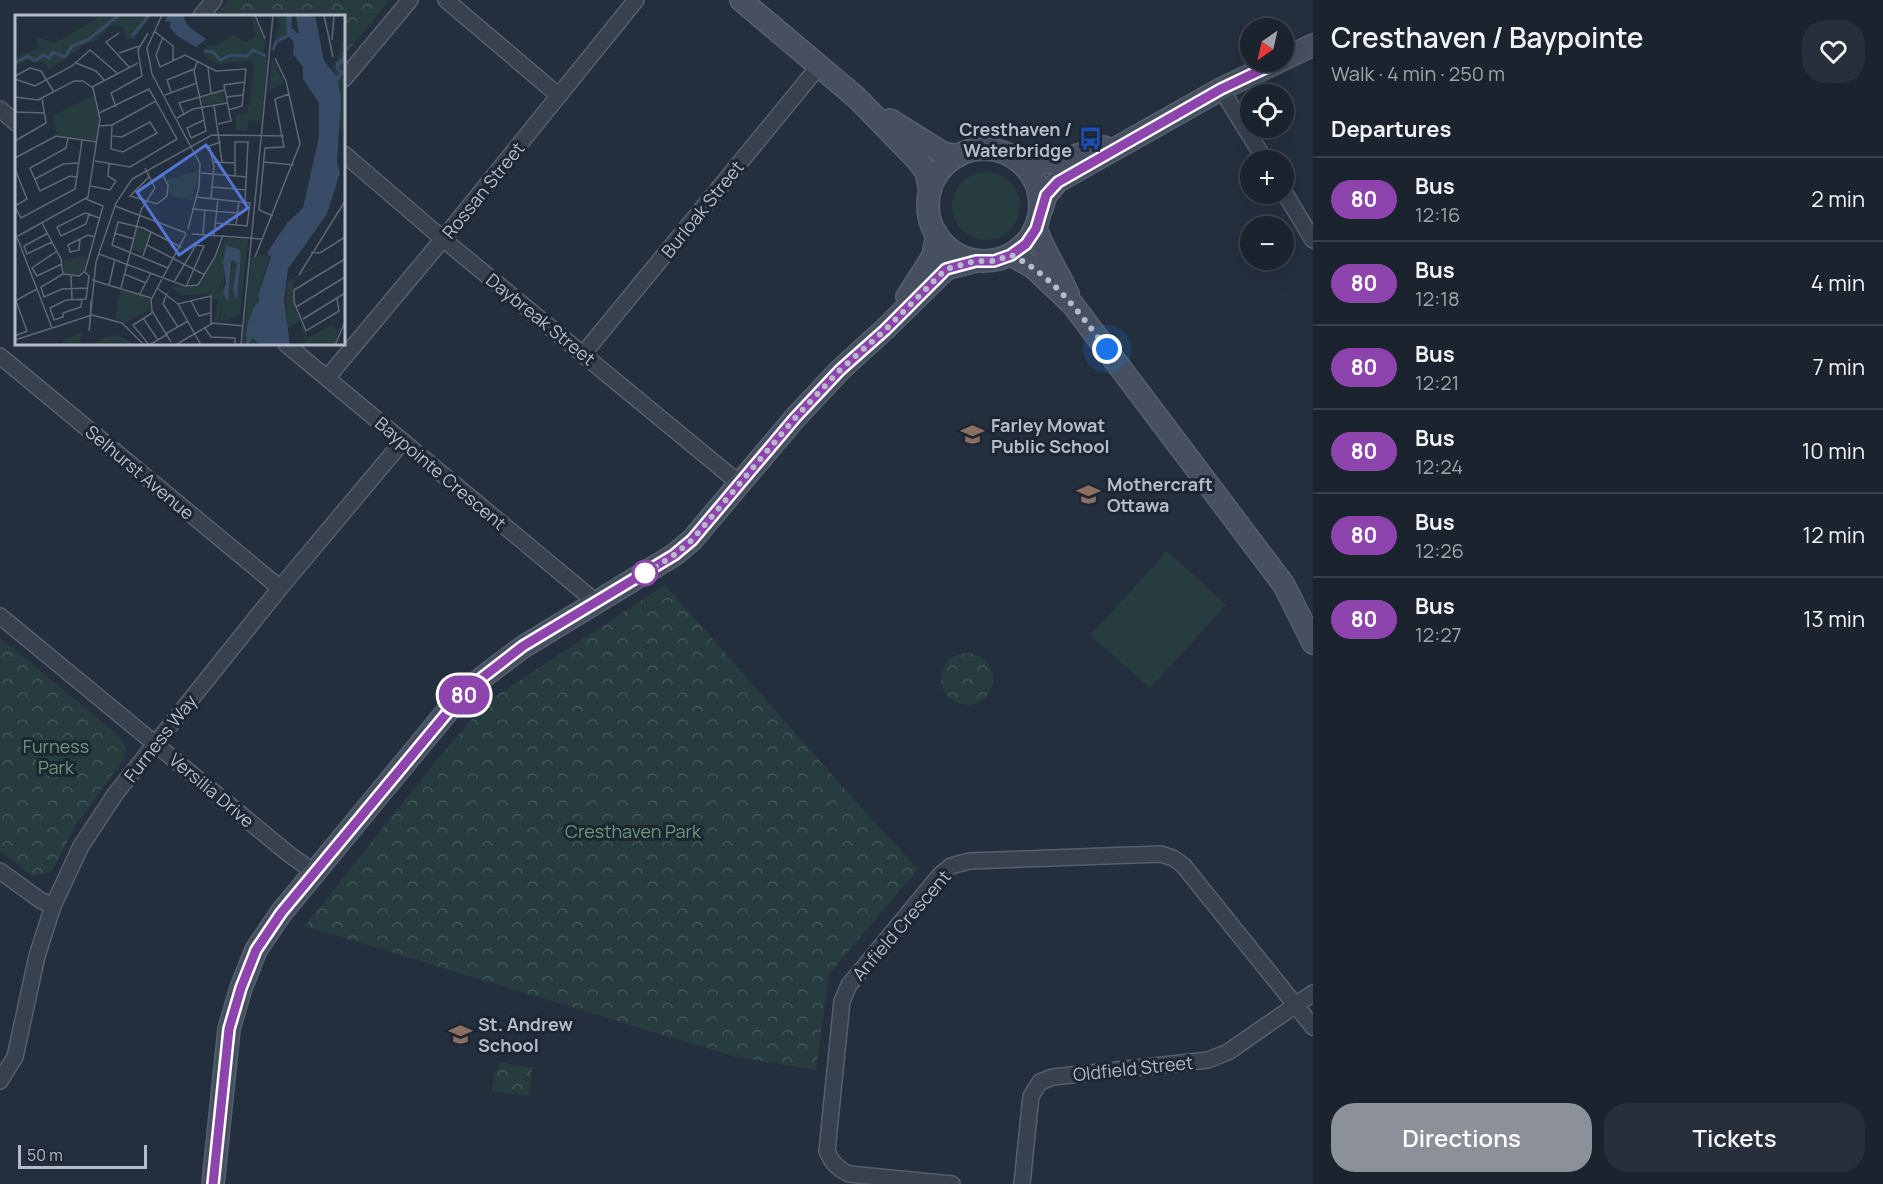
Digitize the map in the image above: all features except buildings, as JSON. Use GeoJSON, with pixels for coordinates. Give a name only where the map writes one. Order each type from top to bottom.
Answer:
{"type":"FeatureCollection","features":[{"type":"Feature","properties":{"kind":"street"},"geometry":{"type":"LineString","coordinates":[[202,15],[214,0]]}},
{"type":"Feature","properties":{"kind":"street"},"geometry":{"type":"LineString","coordinates":[[345,78],[410,0]]}},
{"type":"Feature","properties":{"kind":"street"},"geometry":{"type":"LineString","coordinates":[[446,0],[558,95]]}},
{"type":"Feature","properties":{"kind":"street","name":"Rossan Street"},"geometry":{"type":"LineString","coordinates":[[327,378],[443,239],[636,0]]}},
{"type":"Feature","properties":{"kind":"street"},"geometry":{"type":"LineString","coordinates":[[741,0],[857,98],[920,162],[926,172],[930,190],[928,209],[933,227],[943,243],[958,255],[976,261]]}},
{"type":"Feature","properties":{"kind":"street"},"geometry":{"type":"LineString","coordinates":[[1294,54],[1313,45]]}},
{"type":"Feature","properties":{"kind":"street","name":"Burloak Street"},"geometry":{"type":"LineString","coordinates":[[584,353],[819,66]]}},
{"type":"Feature","properties":{"kind":"street"},"geometry":{"type":"LineString","coordinates":[[213,1184],[229,1029],[241,988],[256,950],[288,904],[452,707],[483,677],[523,646],[674,555],[692,540],[795,418],[840,370],[892,323],[946,269],[976,261],[994,261],[1011,255],[1026,244],[1038,221],[1046,195],[1058,182],[1221,89],[1257,72]]}},
{"type":"Feature","properties":{"kind":"street"},"geometry":{"type":"LineString","coordinates":[[1221,89],[1259,150]]}},
{"type":"Feature","properties":{"kind":"street"},"geometry":{"type":"LineString","coordinates":[[857,98],[935,149],[958,156]]}},
{"type":"Feature","properties":{"kind":"street"},"geometry":{"type":"LineString","coordinates":[[0,109],[15,122]]}},
{"type":"Feature","properties":{"kind":"street"},"geometry":{"type":"LineString","coordinates":[[1021,163],[1039,165],[1134,139]]}},
{"type":"Feature","properties":{"kind":"street"},"geometry":{"type":"LineString","coordinates":[[930,190],[938,173],[952,159],[969,151],[989,149],[1006,153],[1021,163],[1033,177],[1040,194],[1038,221],[1042,247],[1057,270],[1073,305]]}},
{"type":"Feature","properties":{"kind":"street","name":"Daybreak Street"},"geometry":{"type":"LineString","coordinates":[[345,155],[443,239],[740,483]]}},
{"type":"Feature","properties":{"kind":"street"},"geometry":{"type":"LineString","coordinates":[[1291,204],[1313,240]]}},
{"type":"Feature","properties":{"kind":"street"},"geometry":{"type":"LineString","coordinates":[[892,323],[933,256],[937,234]]}},
{"type":"Feature","properties":{"kind":"street"},"geometry":{"type":"LineString","coordinates":[[1011,255],[1033,267],[1073,305],[1284,585],[1313,643]]}},
{"type":"Feature","properties":{"kind":"street","name":"Baypointe Crescent"},"geometry":{"type":"LineString","coordinates":[[287,345],[597,603]]}},
{"type":"Feature","properties":{"kind":"street","name":"Selhurst Avenue"},"geometry":{"type":"LineString","coordinates":[[0,356],[280,588]]}},
{"type":"Feature","properties":{"kind":"street","name":"Furness Way"},"geometry":{"type":"LineString","coordinates":[[0,1081],[15,1057],[37,956],[53,906],[81,846],[116,793],[280,588],[403,441]]}},
{"type":"Feature","properties":{"kind":"street","name":"Versilia Drive"},"geometry":{"type":"LineString","coordinates":[[0,616],[290,855],[314,872]]}},
{"type":"Feature","properties":{"kind":"street","name":"Anfield Crescent"},"geometry":{"type":"LineString","coordinates":[[952,1184],[849,1174],[832,1163],[827,1151],[842,1001],[849,985],[940,875],[951,866],[969,861],[1161,854],[1173,858],[1183,865],[1295,1006]]}},
{"type":"Feature","properties":{"kind":"street"},"geometry":{"type":"LineString","coordinates":[[0,871],[40,900],[53,906]]}},
{"type":"Feature","properties":{"kind":"street","name":"Oldfield Street"},"geometry":{"type":"LineString","coordinates":[[1022,1184],[1031,1096],[1040,1082],[1053,1077],[1208,1060],[1228,1052],[1313,993]]}},
{"type":"Feature","properties":{"kind":"street"},"geometry":{"type":"LineString","coordinates":[[1295,1006],[1313,1028]]}},
{"type":"Feature","properties":{"kind":"green space"},"geometry":{"type":"Polygon","coordinates":[[[229,0],[389,0],[345,55],[345,15],[216,15],[229,0]]]}},
{"type":"Feature","properties":{"kind":"green space"},"geometry":{"type":"Polygon","coordinates":[[[979,172],[993,172],[1005,177],[1015,187],[1020,206],[1015,225],[1005,235],[993,240],[979,240],[967,235],[957,225],[952,213],[952,199],[957,187],[967,177],[979,172]]]}},
{"type":"Feature","properties":{"kind":"green space"},"geometry":{"type":"Polygon","coordinates":[[[1167,551],[1226,605],[1150,688],[1091,635],[1167,551]]]}},
{"type":"Feature","properties":{"kind":"green space","name":"Cresthaven Park"},"geometry":{"type":"Polygon","coordinates":[[[665,585],[862,809],[918,869],[829,974],[816,1070],[736,1057],[305,926],[440,756],[488,701],[665,585]]]}},
{"type":"Feature","properties":{"kind":"green space","name":"Furness Park"},"geometry":{"type":"Polygon","coordinates":[[[0,638],[118,735],[126,749],[123,760],[77,823],[53,869],[44,874],[32,876],[0,850],[0,638]]]}},
{"type":"Feature","properties":{"kind":"green space"},"geometry":{"type":"Polygon","coordinates":[[[967,653],[977,655],[985,661],[991,669],[993,679],[991,689],[985,697],[977,703],[967,705],[957,703],[949,697],[943,689],[941,679],[943,669],[949,661],[957,655],[967,653]]]}},
{"type":"Feature","properties":{"kind":"green space"},"geometry":{"type":"Polygon","coordinates":[[[499,1062],[532,1068],[529,1096],[492,1091],[494,1073],[499,1069],[499,1062]]]}},
{"type":"Feature","properties":{"kind":"bus line","name":"80"},"geometry":{"type":"LineString","coordinates":[[213,1184],[229,1029],[241,988],[256,950],[295,895],[452,707],[483,677],[523,646],[618,591],[674,555],[692,540],[795,418],[840,370],[885,330],[946,269],[976,261],[994,261],[1011,255],[1026,244],[1036,229],[1046,195],[1058,182],[1221,89],[1257,72]]}},
{"type":"Feature","properties":{"kind":"place","name":"Cresthaven / Waterbridge"},"geometry":{"type":"Point","coordinates":[1090,139]}},
{"type":"Feature","properties":{"kind":"place","name":"Farley Mowat Public School"},"geometry":{"type":"Point","coordinates":[973,435]}},
{"type":"Feature","properties":{"kind":"place","name":"Mothercraft Ottawa"},"geometry":{"type":"Point","coordinates":[1089,494]}},
{"type":"Feature","properties":{"kind":"place","name":"St. Andrew School"},"geometry":{"type":"Point","coordinates":[460,1034]}},
{"type":"Feature","properties":{"kind":"route"},"geometry":{"type":"LineString","coordinates":[[645,573],[637,579],[674,555],[692,540],[795,418],[840,370],[885,330],[946,269],[976,261],[994,261],[1011,255],[1022,260],[1033,267],[1073,305],[1107,349]]}}]}
